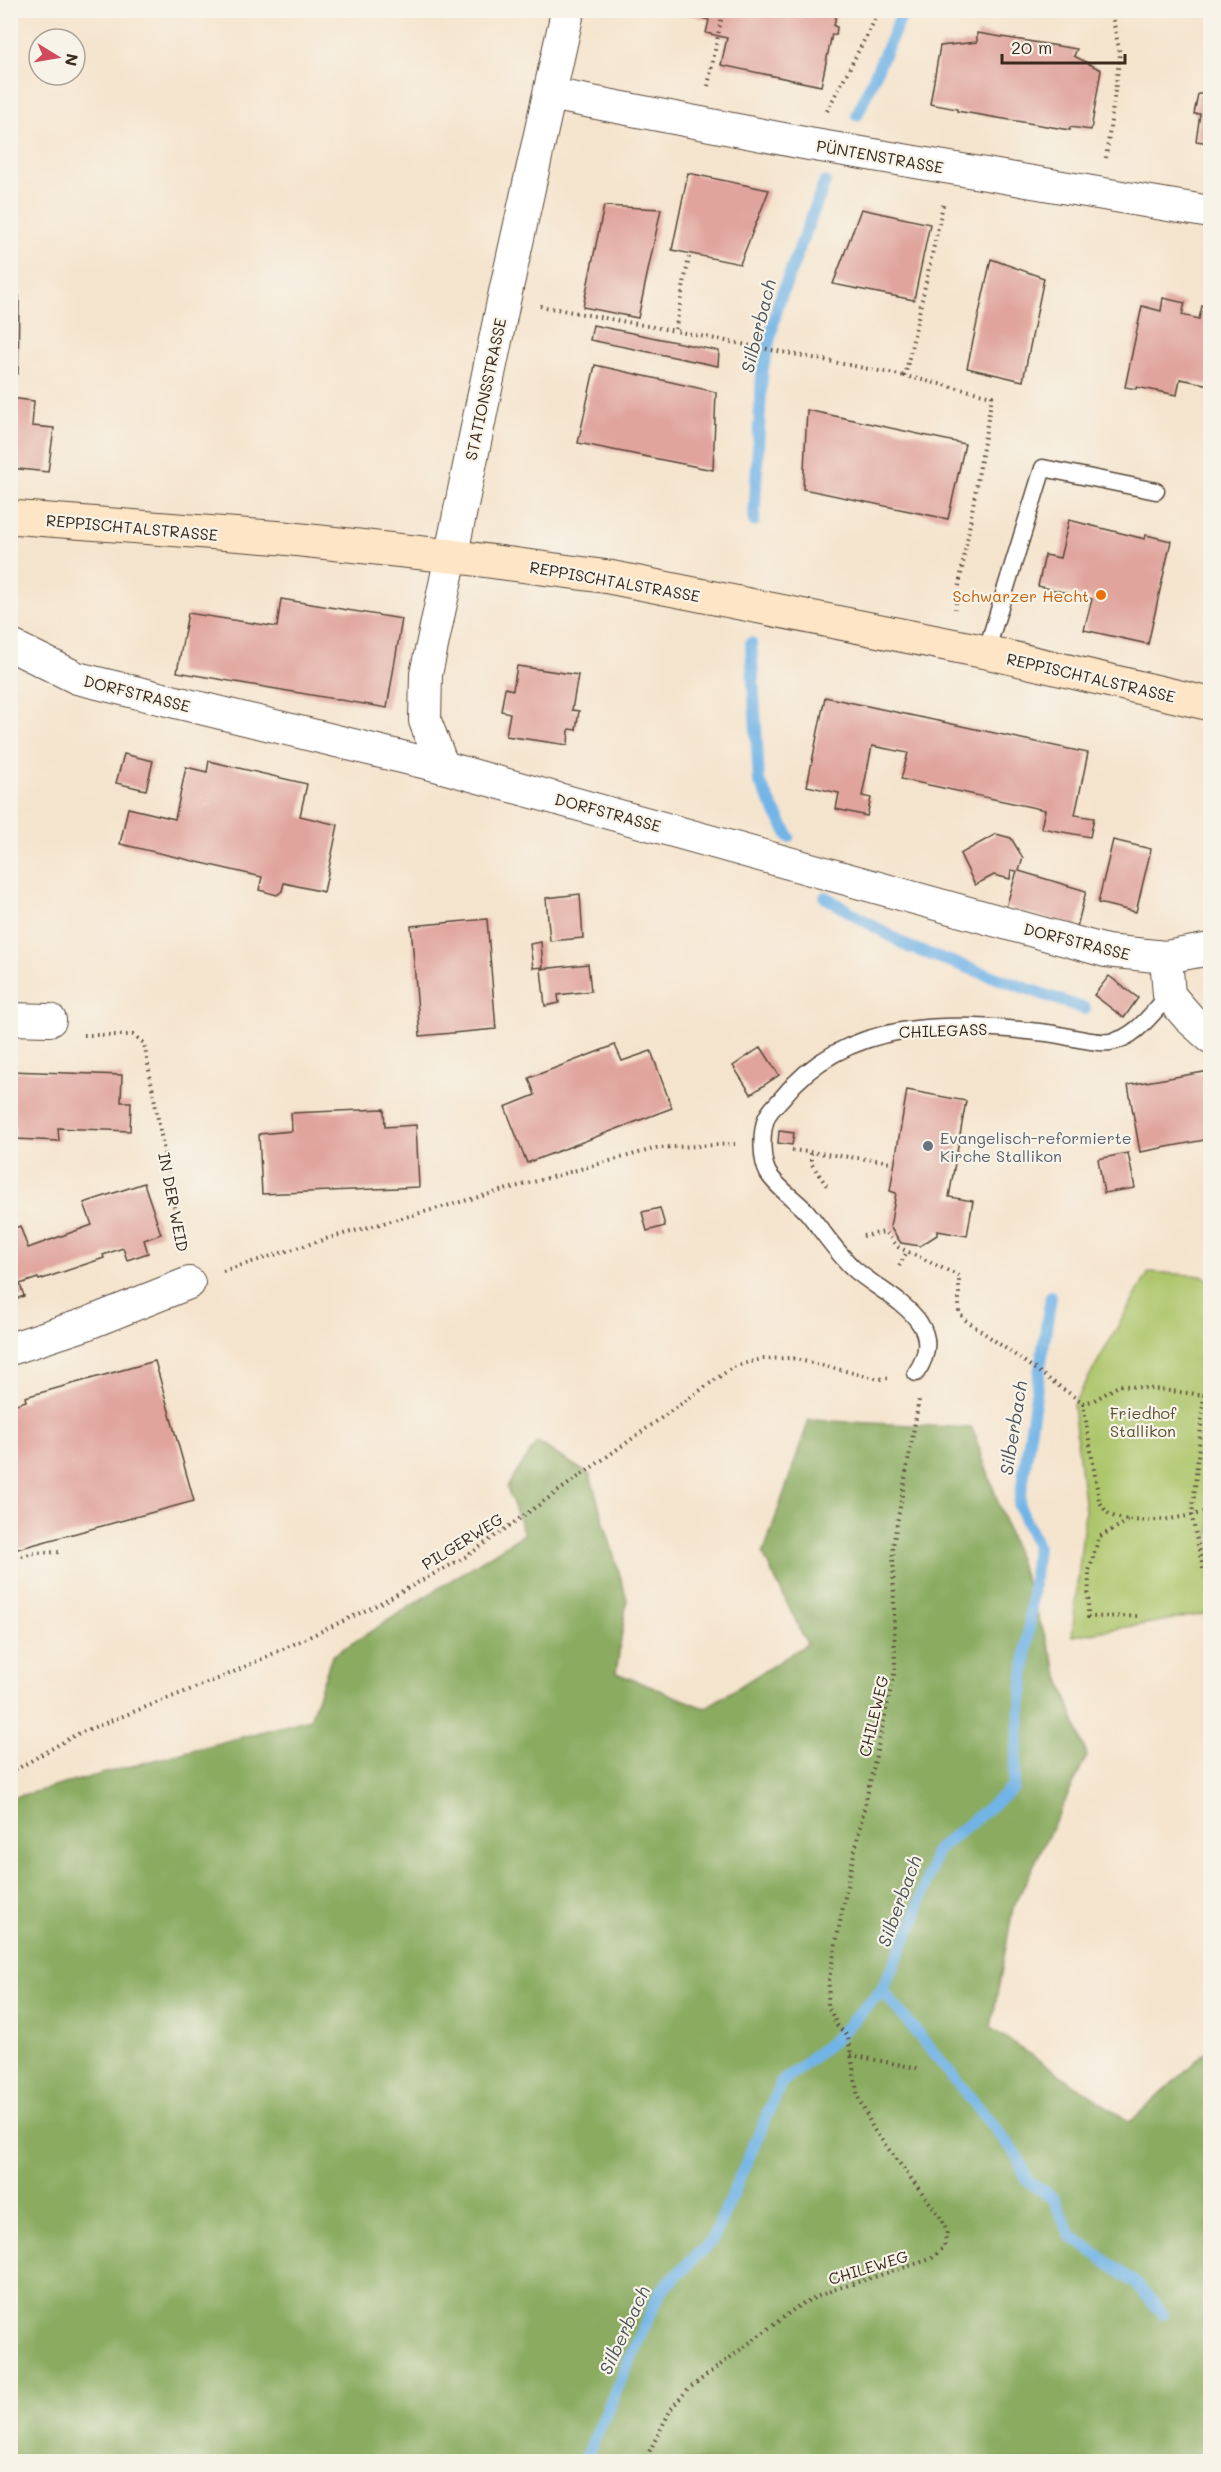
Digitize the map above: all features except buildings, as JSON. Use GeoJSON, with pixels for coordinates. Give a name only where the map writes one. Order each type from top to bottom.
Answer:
{"type":"FeatureCollection","features":[{"type":"Feature","properties":{"kind":"main road","name":"REPPISCHTALSTRASSE"},"geometry":{"type":"LineString","coordinates":[[10,517],[283,538],[451,556],[609,577],[986,652],[1210,704]]}},
{"type":"Feature","properties":{"kind":"street","name":"STATIONSSTRASSE"},"geometry":{"type":"LineString","coordinates":[[443,767],[425,722],[426,674],[504,299],[568,10]]}},
{"type":"Feature","properties":{"kind":"street","name":"PÜNTENSTRASSE"},"geometry":{"type":"LineString","coordinates":[[550,94],[809,144],[1101,196],[1210,212]]}},
{"type":"Feature","properties":{"kind":"street","name":"DORFSTRASSE"},"geometry":{"type":"LineString","coordinates":[[10,645],[76,678],[443,767],[1106,951],[1166,957],[1210,949]]}},
{"type":"Feature","properties":{"kind":"street"},"geometry":{"type":"LineString","coordinates":[[1166,957],[1169,994],[1189,1018],[1210,1037]]}},
{"type":"Feature","properties":{"kind":"street"},"geometry":{"type":"LineString","coordinates":[[10,1019],[50,1020]]}},
{"type":"Feature","properties":{"kind":"street"},"geometry":{"type":"LineString","coordinates":[[10,1349],[86,1324],[189,1283]]}},
{"type":"Feature","properties":{"kind":"lane"},"geometry":{"type":"LineString","coordinates":[[986,652],[1043,468],[1156,491]]}},
{"type":"Feature","properties":{"kind":"lane","name":"CHILEGASS"},"geometry":{"type":"LineString","coordinates":[[916,1373],[924,1361],[927,1343],[921,1323],[912,1311],[872,1285],[851,1266],[806,1212],[768,1172],[763,1142],[766,1118],[793,1084],[831,1053],[878,1034],[943,1027],[1002,1028],[1110,1042],[1135,1031],[1169,994]]}},
{"type":"Feature","properties":{"kind":"path"},"geometry":{"type":"LineString","coordinates":[[700,123],[723,10]]}},
{"type":"Feature","properties":{"kind":"path"},"geometry":{"type":"LineString","coordinates":[[809,144],[880,10]]}},
{"type":"Feature","properties":{"kind":"path"},"geometry":{"type":"LineString","coordinates":[[1101,196],[1120,54],[1111,10]]}},
{"type":"Feature","properties":{"kind":"path"},"geometry":{"type":"LineString","coordinates":[[904,376],[952,169]]}},
{"type":"Feature","properties":{"kind":"path"},"geometry":{"type":"LineString","coordinates":[[675,331],[689,257]]}},
{"type":"Feature","properties":{"kind":"path"},"geometry":{"type":"LineString","coordinates":[[504,299],[747,344],[992,396],[949,645]]}},
{"type":"Feature","properties":{"kind":"path","name":"IN DER WEID"},"geometry":{"type":"LineString","coordinates":[[50,1020],[51,1035],[133,1035],[144,1043],[189,1283]]}},
{"type":"Feature","properties":{"kind":"path"},"geometry":{"type":"LineString","coordinates":[[189,1283],[320,1241],[657,1148],[763,1142],[810,1153],[891,1162]]}},
{"type":"Feature","properties":{"kind":"path"},"geometry":{"type":"LineString","coordinates":[[810,1153],[811,1163],[830,1191]]}},
{"type":"Feature","properties":{"kind":"path"},"geometry":{"type":"LineString","coordinates":[[856,1227],[862,1236],[885,1232],[898,1247],[959,1276],[960,1312],[964,1319],[1083,1403],[1098,1500],[1108,1514],[1129,1520],[1192,1517],[1210,1510]]}},
{"type":"Feature","properties":{"kind":"path"},"geometry":{"type":"LineString","coordinates":[[900,1263],[907,1251]]}},
{"type":"Feature","properties":{"kind":"path"},"geometry":{"type":"LineString","coordinates":[[958,1322],[964,1319]]}},
{"type":"Feature","properties":{"kind":"path","name":"PILGERWEG"},"geometry":{"type":"LineString","coordinates":[[10,1773],[77,1734],[225,1676],[371,1608],[467,1556],[733,1367],[762,1359],[792,1358],[879,1379],[916,1373]]}},
{"type":"Feature","properties":{"kind":"path","name":"CHILEWEG"},"geometry":{"type":"LineString","coordinates":[[644,2462],[671,2409],[687,2390],[801,2304],[833,2289],[911,2267],[931,2259],[944,2247],[947,2231],[939,2215],[874,2130],[858,2097],[848,2037],[837,2025],[828,2006],[829,1978],[895,1670],[893,1546],[919,1399],[916,1373]]}},
{"type":"Feature","properties":{"kind":"path"},"geometry":{"type":"LineString","coordinates":[[1083,1403],[1093,1401],[1120,1385],[1204,1395]]}},
{"type":"Feature","properties":{"kind":"path"},"geometry":{"type":"LineString","coordinates":[[1204,1573],[1192,1517],[1204,1395],[1210,1385]]}},
{"type":"Feature","properties":{"kind":"path"},"geometry":{"type":"LineString","coordinates":[[1129,1520],[1099,1537],[1089,1572],[1088,1617],[1140,1616]]}},
{"type":"Feature","properties":{"kind":"path"},"geometry":{"type":"LineString","coordinates":[[10,1559],[33,1553],[61,1552]]}},
{"type":"Feature","properties":{"kind":"path"},"geometry":{"type":"LineString","coordinates":[[851,2055],[917,2068]]}},
{"type":"Feature","properties":{"kind":"green space","name":"Friedhof Stallikon"},"geometry":{"type":"Polygon","coordinates":[[[1149,1272],[1203,1276],[1210,1281],[1210,1613],[1072,1636],[1085,1511],[1073,1405],[1149,1272]]]}},
{"type":"Feature","properties":{"kind":"green space"},"geometry":{"type":"Polygon","coordinates":[[[809,1420],[972,1428],[1087,1756],[1013,1908],[991,2028],[1130,2122],[1210,2048],[1210,2461],[11,2461],[11,1798],[310,1719],[332,1656],[524,1534],[507,1487],[537,1442],[590,1475],[627,1599],[616,1673],[705,1708],[807,1644],[763,1554],[809,1420]]]}},
{"type":"Feature","properties":{"kind":"waterway","name":"Silberbach"},"geometry":{"type":"LineString","coordinates":[[857,115],[904,10]]}},
{"type":"Feature","properties":{"kind":"waterway","name":"Silberbach"},"geometry":{"type":"LineString","coordinates":[[754,521],[762,372],[778,304],[825,182]]}},
{"type":"Feature","properties":{"kind":"waterway","name":"Silberbach"},"geometry":{"type":"LineString","coordinates":[[751,643],[759,781],[789,837]]}},
{"type":"Feature","properties":{"kind":"waterway","name":"Silberbach"},"geometry":{"type":"LineString","coordinates":[[825,897],[909,947],[1085,1009]]}},
{"type":"Feature","properties":{"kind":"waterway","name":"Silberbach"},"geometry":{"type":"LineString","coordinates":[[584,2462],[660,2292],[713,2239],[781,2083],[835,2039],[882,1990],[914,1921],[937,1850],[1013,1788],[1037,1546],[1019,1506],[1051,1296]]}},
{"type":"Feature","properties":{"kind":"waterway"},"geometry":{"type":"LineString","coordinates":[[882,1990],[1017,2155],[1027,2180],[1054,2199],[1070,2235],[1137,2284],[1163,2314]]}},
{"type":"Feature","properties":{"kind":"place","name":"Schwarzer Hecht"},"geometry":{"type":"Point","coordinates":[1101,595]}},
{"type":"Feature","properties":{"kind":"place","name":"Evangelisch-reformierte Kirche Stallikon"},"geometry":{"type":"Point","coordinates":[928,1146]}}]}
